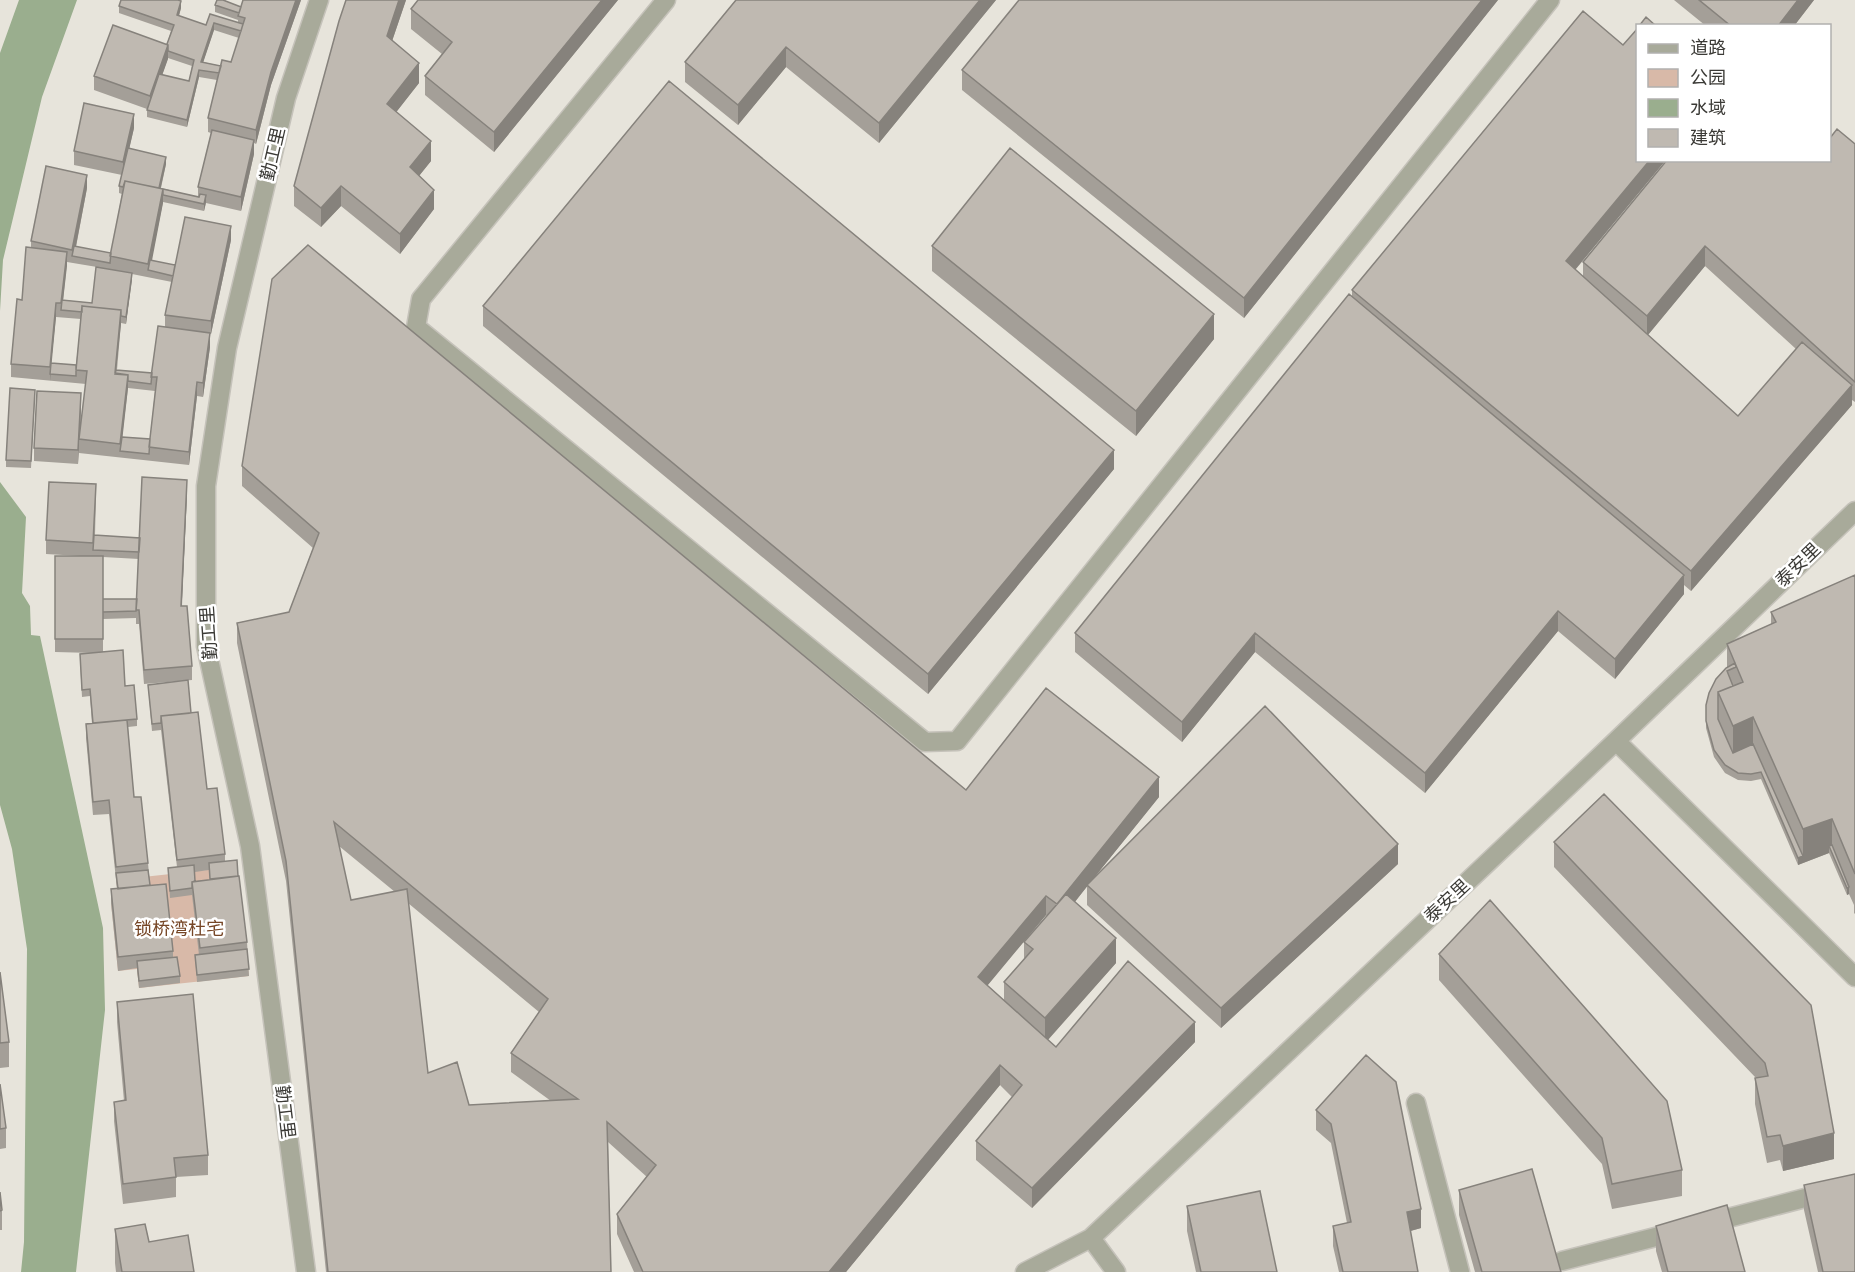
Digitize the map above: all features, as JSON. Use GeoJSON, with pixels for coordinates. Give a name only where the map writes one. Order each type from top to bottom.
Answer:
{"type":"FeatureCollection","features":[{"type":"Feature","properties":{"kind":"street","name":"勤工里"},"geometry":{"type":"LineString","coordinates":[[306,1272],[250,846],[206,646],[206,486],[227,348],[286,98],[319,0]]}},
{"type":"Feature","properties":{"kind":"street"},"geometry":{"type":"LineString","coordinates":[[666,0],[421,299],[416,327],[925,742],[957,741],[1550,0]]}},
{"type":"Feature","properties":{"kind":"street","name":"泰安里"},"geometry":{"type":"LineString","coordinates":[[1025,1272],[1091,1238],[1616,741],[1855,511]]}},
{"type":"Feature","properties":{"kind":"street"},"geometry":{"type":"LineString","coordinates":[[1616,741],[1855,977]]}},
{"type":"Feature","properties":{"kind":"street"},"geometry":{"type":"LineString","coordinates":[[1416,1103],[1460,1272]]}},
{"type":"Feature","properties":{"kind":"street"},"geometry":{"type":"LineString","coordinates":[[1562,1261],[1855,1185]]}},
{"type":"Feature","properties":{"kind":"street"},"geometry":{"type":"LineString","coordinates":[[1091,1238],[1116,1272]]}},
{"type":"Feature","properties":{"kind":"green space","name":"锁桥湾杜宅"},"geometry":{"type":"Polygon","coordinates":[[[225,868],[247,956],[249,976],[139,988],[137,969],[118,971],[111,903],[119,902],[116,880],[225,868]]]}},
{"type":"Feature","properties":{"kind":"water"},"geometry":{"type":"Polygon","coordinates":[[[19,0],[77,0],[42,97],[3,260],[0,311],[0,53],[19,0]]]}},
{"type":"Feature","properties":{"kind":"water"},"geometry":{"type":"Polygon","coordinates":[[[0,482],[26,517],[22,593],[30,606],[31,635],[40,636],[103,928],[105,1010],[76,1272],[21,1272],[24,1242],[27,949],[12,849],[0,805],[0,482]]]}},
{"type":"Feature","properties":{"kind":"building"},"geometry":{"type":"Polygon","coordinates":[[[121,0],[178,0],[181,1],[177,15],[206,25],[210,14],[243,24],[241,31],[214,23],[201,62],[221,66],[219,73],[199,70],[187,120],[147,110],[159,74],[189,81],[194,60],[168,51],[167,44],[174,25],[119,6],[121,0]]]}},
{"type":"Feature","properties":{"kind":"building"},"geometry":{"type":"Polygon","coordinates":[[[217,0],[241,7],[239,13],[215,5],[217,0]]]}},
{"type":"Feature","properties":{"kind":"building"},"geometry":{"type":"Polygon","coordinates":[[[243,0],[296,0],[271,72],[256,130],[208,118],[222,60],[231,62],[245,18],[238,16],[243,0]]]}},
{"type":"Feature","properties":{"kind":"building"},"geometry":{"type":"Polygon","coordinates":[[[346,0],[399,0],[387,36],[419,63],[387,104],[431,141],[410,167],[434,190],[400,234],[341,186],[321,208],[294,186],[346,0]]]}},
{"type":"Feature","properties":{"kind":"building"},"geometry":{"type":"Polygon","coordinates":[[[418,0],[602,0],[494,132],[425,76],[452,42],[411,9],[418,0]]]}},
{"type":"Feature","properties":{"kind":"building"},"geometry":{"type":"Polygon","coordinates":[[[736,0],[980,0],[879,123],[786,47],[738,105],[685,62],[736,0]]]}},
{"type":"Feature","properties":{"kind":"building"},"geometry":{"type":"Polygon","coordinates":[[[1019,0],[1482,0],[1244,298],[962,70],[1019,0]]]}},
{"type":"Feature","properties":{"kind":"building"},"geometry":{"type":"Polygon","coordinates":[[[1699,0],[1798,0],[1780,24],[1729,24],[1699,0]]]}},
{"type":"Feature","properties":{"kind":"building"},"geometry":{"type":"Polygon","coordinates":[[[1583,11],[1623,45],[1636,30],[1636,162],[1648,162],[1566,261],[1738,416],[1802,342],[1852,385],[1691,571],[1352,290],[1583,11]]]}},
{"type":"Feature","properties":{"kind":"building"},"geometry":{"type":"Polygon","coordinates":[[[1646,17],[1654,24],[1641,24],[1646,17]]]}},
{"type":"Feature","properties":{"kind":"building"},"geometry":{"type":"Polygon","coordinates":[[[113,25],[168,45],[150,96],[94,76],[113,25]]]}},
{"type":"Feature","properties":{"kind":"building"},"geometry":{"type":"Polygon","coordinates":[[[669,81],[1114,450],[928,674],[483,306],[669,81]]]}},
{"type":"Feature","properties":{"kind":"building"},"geometry":{"type":"Polygon","coordinates":[[[84,103],[134,114],[123,162],[74,151],[84,103]]]}},
{"type":"Feature","properties":{"kind":"building"},"geometry":{"type":"Polygon","coordinates":[[[1837,129],[1855,144],[1855,382],[1705,246],[1647,316],[1583,262],[1665,162],[1831,162],[1831,137],[1837,129]]]}},
{"type":"Feature","properties":{"kind":"building"},"geometry":{"type":"Polygon","coordinates":[[[212,130],[254,140],[241,197],[198,187],[212,130]]]}},
{"type":"Feature","properties":{"kind":"building"},"geometry":{"type":"Polygon","coordinates":[[[128,148],[166,157],[159,188],[125,181],[123,187],[119,186],[128,148]]]}},
{"type":"Feature","properties":{"kind":"building"},"geometry":{"type":"Polygon","coordinates":[[[1010,148],[1214,314],[1136,411],[932,246],[1010,148]]]}},
{"type":"Feature","properties":{"kind":"building"},"geometry":{"type":"Polygon","coordinates":[[[46,166],[87,175],[72,250],[31,241],[46,166]]]}},
{"type":"Feature","properties":{"kind":"building"},"geometry":{"type":"Polygon","coordinates":[[[125,181],[163,189],[148,264],[110,256],[125,181]]]}},
{"type":"Feature","properties":{"kind":"building"},"geometry":{"type":"Polygon","coordinates":[[[163,189],[199,197],[200,194],[206,195],[204,204],[163,195],[163,189]]]}},
{"type":"Feature","properties":{"kind":"building"},"geometry":{"type":"Polygon","coordinates":[[[185,217],[231,226],[211,321],[165,315],[185,217]]]}},
{"type":"Feature","properties":{"kind":"building"},"geometry":{"type":"Polygon","coordinates":[[[308,245],[966,790],[1046,688],[1159,777],[1057,904],[1046,896],[978,977],[1056,1047],[1128,961],[1195,1022],[1032,1188],[976,1141],[1022,1085],[1000,1065],[829,1272],[643,1272],[617,1214],[656,1165],[607,1122],[611,1272],[328,1272],[286,861],[237,623],[289,612],[319,533],[242,466],[272,279],[308,245]],[[334,822],[351,900],[407,889],[428,1073],[457,1062],[469,1105],[578,1099],[511,1053],[548,999],[334,822]]]}},
{"type":"Feature","properties":{"kind":"building"},"geometry":{"type":"Polygon","coordinates":[[[74,246],[111,253],[110,263],[72,256],[74,246]]]}},
{"type":"Feature","properties":{"kind":"building"},"geometry":{"type":"Polygon","coordinates":[[[26,247],[67,252],[61,303],[56,303],[50,367],[11,364],[17,299],[22,300],[26,247]]]}},
{"type":"Feature","properties":{"kind":"building"},"geometry":{"type":"Polygon","coordinates":[[[150,260],[175,265],[173,276],[148,270],[150,260]]]}},
{"type":"Feature","properties":{"kind":"building"},"geometry":{"type":"Polygon","coordinates":[[[96,267],[132,273],[126,317],[121,316],[121,310],[82,306],[82,312],[61,310],[62,300],[92,303],[96,267]]]}},
{"type":"Feature","properties":{"kind":"building"},"geometry":{"type":"Polygon","coordinates":[[[1349,294],[1684,575],[1615,659],[1558,611],[1425,773],[1255,633],[1182,722],[1075,633],[1349,294]]]}},
{"type":"Feature","properties":{"kind":"building"},"geometry":{"type":"Polygon","coordinates":[[[82,306],[121,310],[115,373],[128,375],[120,444],[79,439],[87,371],[76,370],[82,306]]]}},
{"type":"Feature","properties":{"kind":"building"},"geometry":{"type":"Polygon","coordinates":[[[158,326],[210,333],[203,383],[197,382],[189,452],[149,447],[157,377],[151,377],[158,326]]]}},
{"type":"Feature","properties":{"kind":"building"},"geometry":{"type":"Polygon","coordinates":[[[51,363],[76,365],[76,376],[50,374],[51,363]]]}},
{"type":"Feature","properties":{"kind":"building"},"geometry":{"type":"Polygon","coordinates":[[[116,370],[152,373],[151,384],[128,381],[128,375],[115,374],[116,370]]]}},
{"type":"Feature","properties":{"kind":"building"},"geometry":{"type":"Polygon","coordinates":[[[10,388],[35,390],[31,461],[6,460],[10,388]]]}},
{"type":"Feature","properties":{"kind":"building"},"geometry":{"type":"Polygon","coordinates":[[[37,391],[81,393],[78,450],[34,448],[37,391]]]}},
{"type":"Feature","properties":{"kind":"building"},"geometry":{"type":"Polygon","coordinates":[[[122,437],[150,439],[149,454],[120,451],[122,437]]]}},
{"type":"Feature","properties":{"kind":"building"},"geometry":{"type":"Polygon","coordinates":[[[142,477],[187,480],[181,606],[187,606],[192,666],[144,670],[139,610],[136,610],[142,477]]]}},
{"type":"Feature","properties":{"kind":"building"},"geometry":{"type":"Polygon","coordinates":[[[49,482],[96,484],[93,543],[46,540],[49,482]]]}},
{"type":"Feature","properties":{"kind":"building"},"geometry":{"type":"Polygon","coordinates":[[[94,535],[140,538],[139,552],[93,550],[94,535]]]}},
{"type":"Feature","properties":{"kind":"building"},"geometry":{"type":"Polygon","coordinates":[[[55,556],[103,556],[103,639],[55,639],[55,556]]]}},
{"type":"Feature","properties":{"kind":"building"},"geometry":{"type":"Polygon","coordinates":[[[1855,575],[1855,874],[1832,819],[1803,829],[1753,717],[1733,726],[1718,692],[1743,682],[1727,644],[1776,622],[1771,612],[1855,575]]]}},
{"type":"Feature","properties":{"kind":"building"},"geometry":{"type":"Polygon","coordinates":[[[103,599],[137,599],[136,611],[103,612],[103,599]]]}},
{"type":"Feature","properties":{"kind":"building"},"geometry":{"type":"Polygon","coordinates":[[[123,650],[125,686],[134,685],[137,719],[93,723],[90,689],[82,690],[80,654],[123,650]]]}},
{"type":"Feature","properties":{"kind":"building"},"geometry":{"type":"Polygon","coordinates":[[[1735,663],[1736,667],[1727,671],[1733,686],[1718,692],[1718,719],[1733,753],[1753,744],[1803,856],[1798,858],[1761,772],[1738,773],[1725,765],[1714,750],[1706,721],[1706,705],[1716,679],[1726,668],[1735,663]]]}},
{"type":"Feature","properties":{"kind":"building"},"geometry":{"type":"Polygon","coordinates":[[[188,680],[191,713],[161,716],[161,723],[152,724],[148,685],[188,680]]]}},
{"type":"Feature","properties":{"kind":"building"},"geometry":{"type":"Polygon","coordinates":[[[1265,706],[1398,844],[1221,1008],[1087,885],[1265,706]]]}},
{"type":"Feature","properties":{"kind":"building"},"geometry":{"type":"Polygon","coordinates":[[[198,712],[207,789],[217,788],[225,854],[177,860],[161,716],[198,712]]]}},
{"type":"Feature","properties":{"kind":"building"},"geometry":{"type":"Polygon","coordinates":[[[127,720],[134,797],[141,797],[148,863],[116,867],[109,800],[93,802],[86,724],[127,720]]]}},
{"type":"Feature","properties":{"kind":"building"},"geometry":{"type":"Polygon","coordinates":[[[1604,794],[1811,1005],[1834,1133],[1783,1146],[1780,1135],[1767,1137],[1755,1078],[1768,1076],[1765,1063],[1554,842],[1604,794]]]}},
{"type":"Feature","properties":{"kind":"building"},"geometry":{"type":"Polygon","coordinates":[[[1832,845],[1849,887],[1847,888],[1829,846],[1832,845]]]}},
{"type":"Feature","properties":{"kind":"building"},"geometry":{"type":"Polygon","coordinates":[[[237,860],[238,876],[210,879],[209,863],[237,860]]]}},
{"type":"Feature","properties":{"kind":"building"},"geometry":{"type":"Polygon","coordinates":[[[194,865],[195,881],[192,882],[192,888],[170,891],[168,868],[194,865]]]}},
{"type":"Feature","properties":{"kind":"building"},"geometry":{"type":"Polygon","coordinates":[[[148,870],[150,885],[118,889],[116,873],[148,870]]]}},
{"type":"Feature","properties":{"kind":"building"},"geometry":{"type":"Polygon","coordinates":[[[239,876],[247,942],[200,948],[192,882],[239,876]]]}},
{"type":"Feature","properties":{"kind":"building"},"geometry":{"type":"Polygon","coordinates":[[[166,884],[173,951],[118,957],[111,889],[166,884]]]}},
{"type":"Feature","properties":{"kind":"building"},"geometry":{"type":"Polygon","coordinates":[[[1066,894],[1116,938],[1045,1018],[1004,982],[1033,949],[1024,942],[1066,894]]]}},
{"type":"Feature","properties":{"kind":"building"},"geometry":{"type":"Polygon","coordinates":[[[1490,900],[1667,1101],[1682,1170],[1612,1184],[1602,1138],[1439,954],[1490,900]]]}},
{"type":"Feature","properties":{"kind":"building"},"geometry":{"type":"Polygon","coordinates":[[[247,949],[249,969],[197,975],[195,955],[247,949]]]}},
{"type":"Feature","properties":{"kind":"building"},"geometry":{"type":"Polygon","coordinates":[[[177,957],[180,976],[139,981],[137,961],[177,957]]]}},
{"type":"Feature","properties":{"kind":"building"},"geometry":{"type":"Polygon","coordinates":[[[0,972],[9,1042],[0,1043],[0,972]]]}},
{"type":"Feature","properties":{"kind":"building"},"geometry":{"type":"Polygon","coordinates":[[[193,994],[208,1155],[174,1158],[176,1177],[123,1184],[114,1102],[126,1100],[117,1002],[193,994]]]}},
{"type":"Feature","properties":{"kind":"building"},"geometry":{"type":"Polygon","coordinates":[[[1366,1055],[1396,1082],[1421,1209],[1407,1212],[1418,1272],[1343,1272],[1333,1226],[1351,1222],[1331,1124],[1316,1110],[1366,1055]]]}},
{"type":"Feature","properties":{"kind":"building"},"geometry":{"type":"Polygon","coordinates":[[[0,1084],[6,1128],[0,1129],[0,1084]]]}},
{"type":"Feature","properties":{"kind":"building"},"geometry":{"type":"Polygon","coordinates":[[[1532,1169],[1561,1272],[1482,1272],[1459,1190],[1532,1169]]]}},
{"type":"Feature","properties":{"kind":"building"},"geometry":{"type":"Polygon","coordinates":[[[1855,1174],[1855,1272],[1823,1272],[1804,1185],[1855,1174]]]}},
{"type":"Feature","properties":{"kind":"building"},"geometry":{"type":"Polygon","coordinates":[[[1260,1191],[1277,1272],[1201,1272],[1187,1206],[1260,1191]]]}},
{"type":"Feature","properties":{"kind":"building"},"geometry":{"type":"Polygon","coordinates":[[[1727,1205],[1745,1272],[1668,1272],[1656,1226],[1727,1205]]]}},
{"type":"Feature","properties":{"kind":"building"},"geometry":{"type":"Polygon","coordinates":[[[145,1224],[149,1242],[188,1235],[194,1272],[122,1272],[115,1229],[145,1224]]]}}]}
